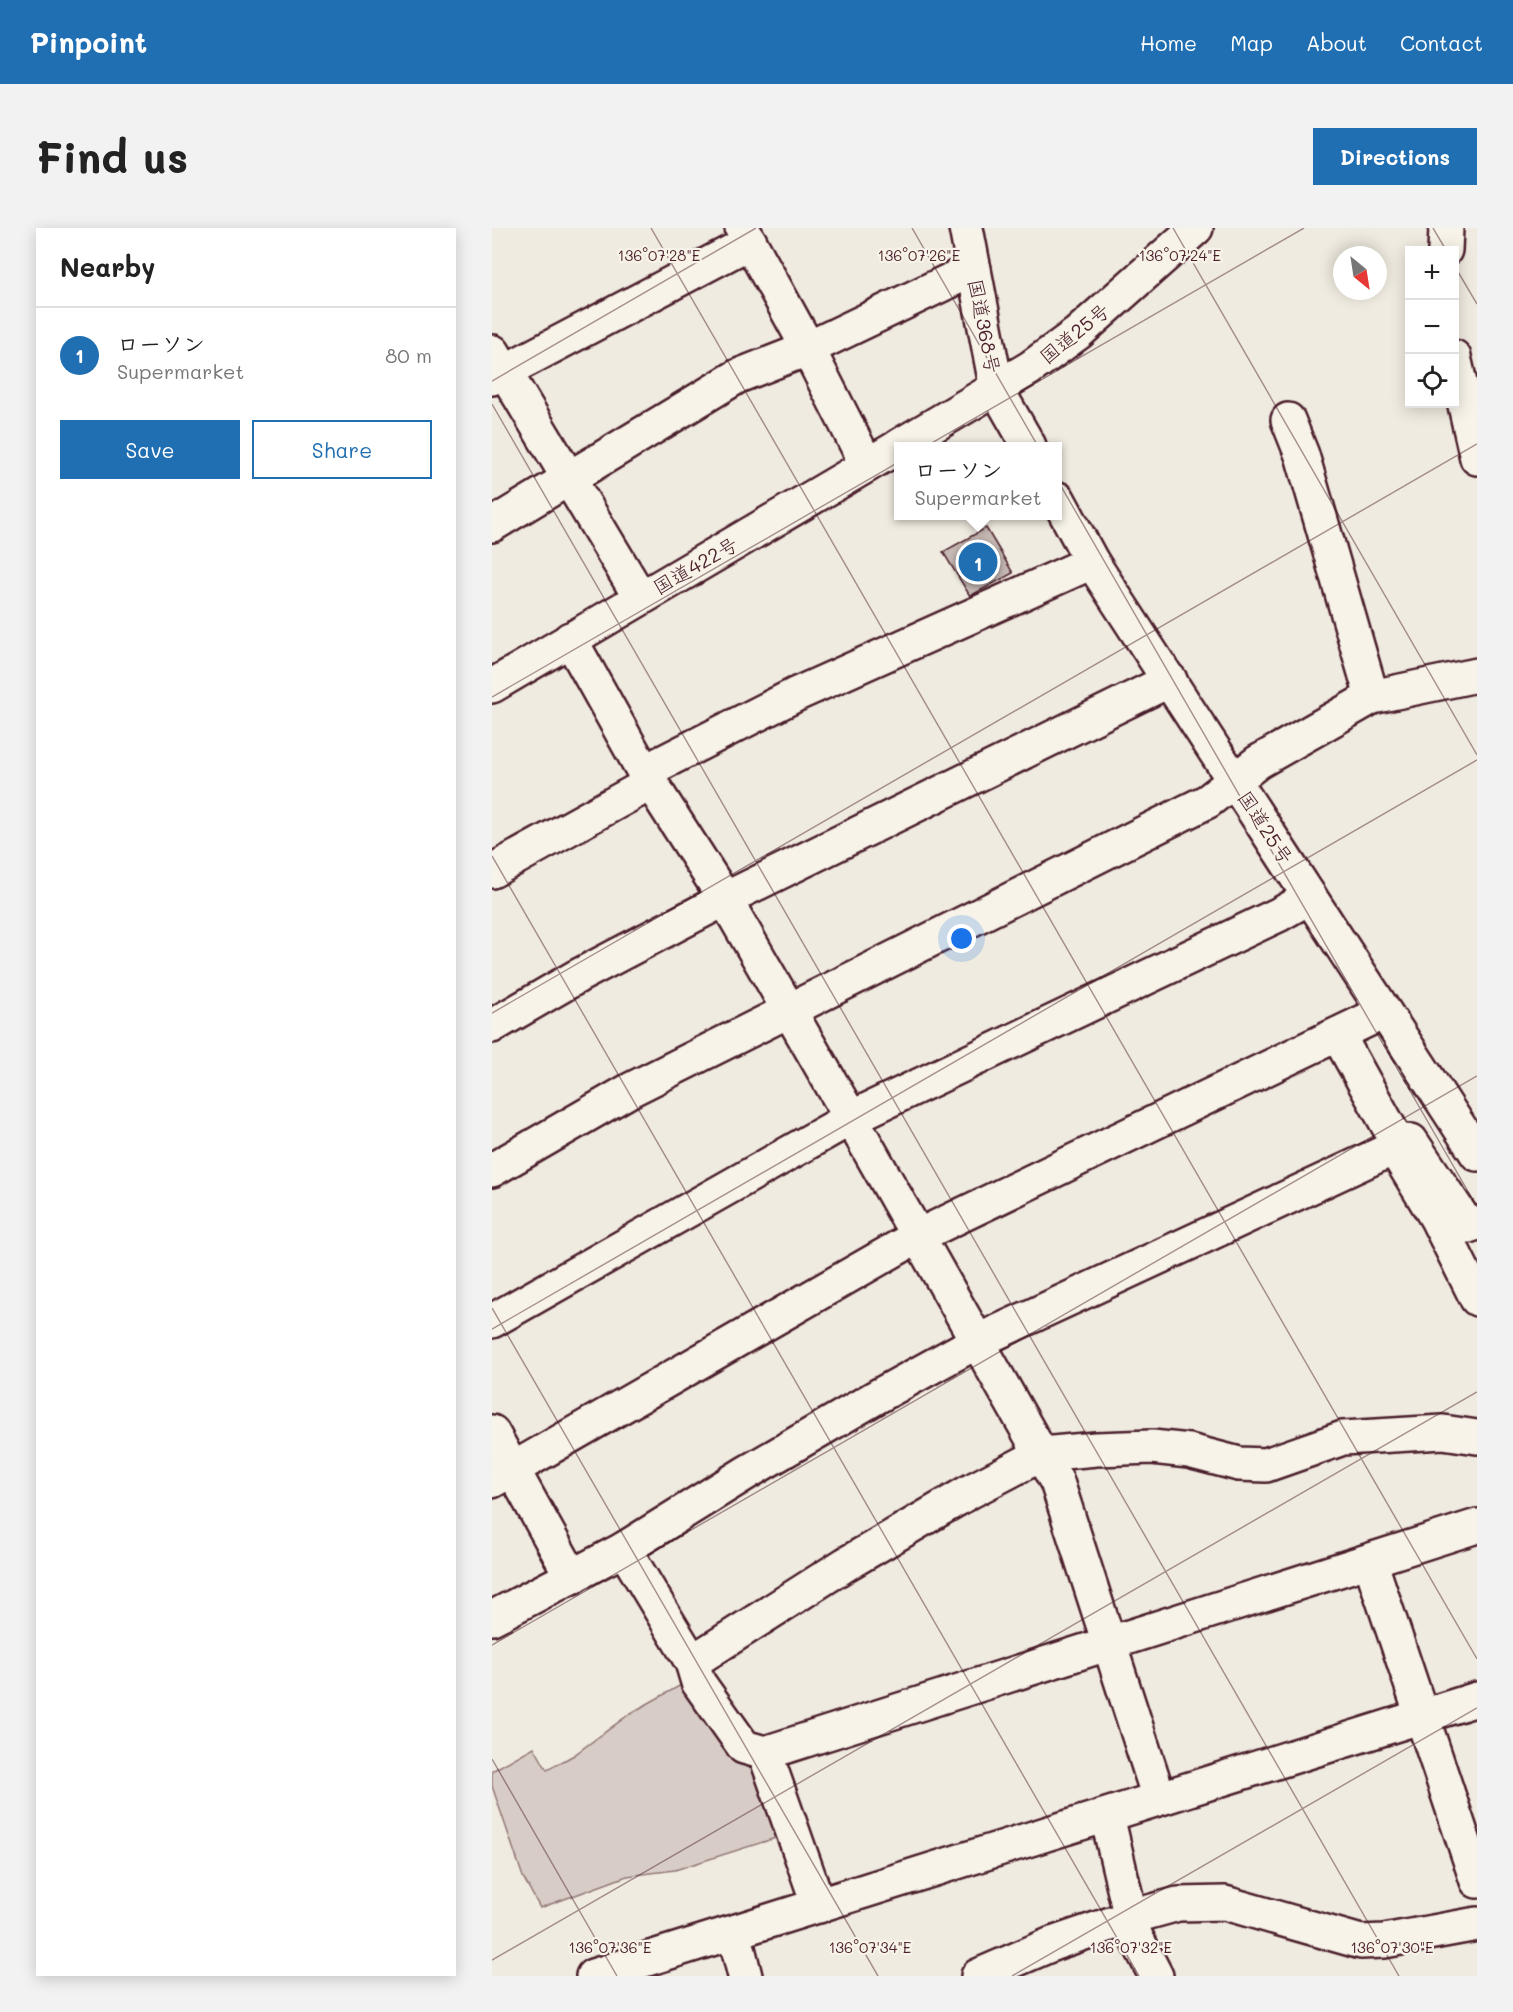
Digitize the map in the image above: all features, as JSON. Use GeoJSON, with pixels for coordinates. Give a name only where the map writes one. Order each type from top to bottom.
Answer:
{"type":"FeatureCollection","features":[{"type":"Feature","properties":{"kind":"main road","name":"国道368号"},"geometry":{"type":"LineString","coordinates":[[966,228],[998,390]]}},
{"type":"Feature","properties":{"kind":"main road","name":"国道25号"},"geometry":{"type":"LineString","coordinates":[[998,390],[1078,333],[1196,228]]}},
{"type":"Feature","properties":{"kind":"main road"},"geometry":{"type":"LineString","coordinates":[[1445,246],[1446,228]]}},
{"type":"Feature","properties":{"kind":"main road"},"geometry":{"type":"LineString","coordinates":[[640,597],[568,478],[496,366],[746,235],[867,465]]}},
{"type":"Feature","properties":{"kind":"main road"},"geometry":{"type":"LineString","coordinates":[[492,525],[738,376],[807,349],[974,269]]}},
{"type":"Feature","properties":{"kind":"main road"},"geometry":{"type":"LineString","coordinates":[[1459,375],[1477,458]]}},
{"type":"Feature","properties":{"kind":"main road"},"geometry":{"type":"LineString","coordinates":[[998,390],[1026,442]]}},
{"type":"Feature","properties":{"kind":"main road","name":"国道422号"},"geometry":{"type":"LineString","coordinates":[[908,442],[998,390]]}},
{"type":"Feature","properties":{"kind":"main road"},"geometry":{"type":"LineString","coordinates":[[1288,420],[1302,455],[1372,698]]}},
{"type":"Feature","properties":{"kind":"main road","name":"国道422号"},"geometry":{"type":"LineString","coordinates":[[492,686],[894,450]]}},
{"type":"Feature","properties":{"kind":"main road","name":"国道25号"},"geometry":{"type":"LineString","coordinates":[[1062,506],[1092,562],[1477,1154]]}},
{"type":"Feature","properties":{"kind":"main road"},"geometry":{"type":"LineString","coordinates":[[492,871],[647,777],[797,694],[1092,562]]}},
{"type":"Feature","properties":{"kind":"main road"},"geometry":{"type":"LineString","coordinates":[[570,639],[647,777],[725,899],[1057,1482],[1159,1798]]}},
{"type":"Feature","properties":{"kind":"main road"},"geometry":{"type":"LineString","coordinates":[[492,1170],[632,1089],[1208,801],[1258,762],[1372,698],[1477,675]]}},
{"type":"Feature","properties":{"kind":"main road"},"geometry":{"type":"LineString","coordinates":[[492,1026],[578,976],[725,899],[1170,680]]}},
{"type":"Feature","properties":{"kind":"main road"},"geometry":{"type":"LineString","coordinates":[[492,1321],[851,1118],[1280,914],[1310,897]]}},
{"type":"Feature","properties":{"kind":"main road"},"geometry":{"type":"LineString","coordinates":[[502,1475],[918,1236],[1384,1012]]}},
{"type":"Feature","properties":{"kind":"main road"},"geometry":{"type":"LineString","coordinates":[[1338,1035],[1394,1136],[1394,1148],[1437,1220],[1477,1299]]}},
{"type":"Feature","properties":{"kind":"main road"},"geometry":{"type":"LineString","coordinates":[[492,1618],[624,1549],[746,1473],[978,1341],[1394,1148],[1412,1141],[1468,1226],[1477,1223]]}},
{"type":"Feature","properties":{"kind":"main road"},"geometry":{"type":"LineString","coordinates":[[492,1432],[502,1475],[572,1577]]}},
{"type":"Feature","properties":{"kind":"main road"},"geometry":{"type":"LineString","coordinates":[[692,1662],[877,1546],[969,1492],[1042,1455],[1096,1449],[1152,1447],[1189,1451],[1239,1464],[1266,1465],[1343,1438],[1443,1432],[1477,1437]]}},
{"type":"Feature","properties":{"kind":"main road"},"geometry":{"type":"LineString","coordinates":[[624,1549],[692,1662],[698,1682],[744,1747],[765,1753],[1477,1526]]}},
{"type":"Feature","properties":{"kind":"main road"},"geometry":{"type":"LineString","coordinates":[[1370,1561],[1477,1881]]}},
{"type":"Feature","properties":{"kind":"main road"},"geometry":{"type":"LineString","coordinates":[[593,1976],[1477,1699]]}},
{"type":"Feature","properties":{"kind":"main road"},"geometry":{"type":"LineString","coordinates":[[765,1753],[819,1906]]}},
{"type":"Feature","properties":{"kind":"main road"},"geometry":{"type":"LineString","coordinates":[[1107,1816],[1135,1935],[1156,1976]]}},
{"type":"Feature","properties":{"kind":"main road"},"geometry":{"type":"LineString","coordinates":[[978,1976],[1052,1944],[1131,1917],[1178,1904],[1225,1903],[1360,1942],[1384,1941],[1477,1924]]}},
{"type":"Feature","properties":{"kind":"main road"},"geometry":{"type":"LineString","coordinates":[[734,1932],[745,1976]]}},
{"type":"Feature","properties":{"kind":"shaded area"},"geometry":{"type":"Polygon","coordinates":[[[690,1680],[761,1780],[779,1837],[675,1870],[627,1876],[540,1908],[523,1877],[492,1786],[492,1771],[534,1747],[547,1770],[574,1755],[631,1713],[690,1680]]]}},
{"type":"Feature","properties":{"kind":"building"},"geometry":{"type":"Polygon","coordinates":[[[986,528],[1013,573],[970,596],[943,552],[986,528]]]}},
{"type":"Feature","properties":{"kind":"place","name":"ローソン"},"geometry":{"type":"Point","coordinates":[978,562]}}]}
